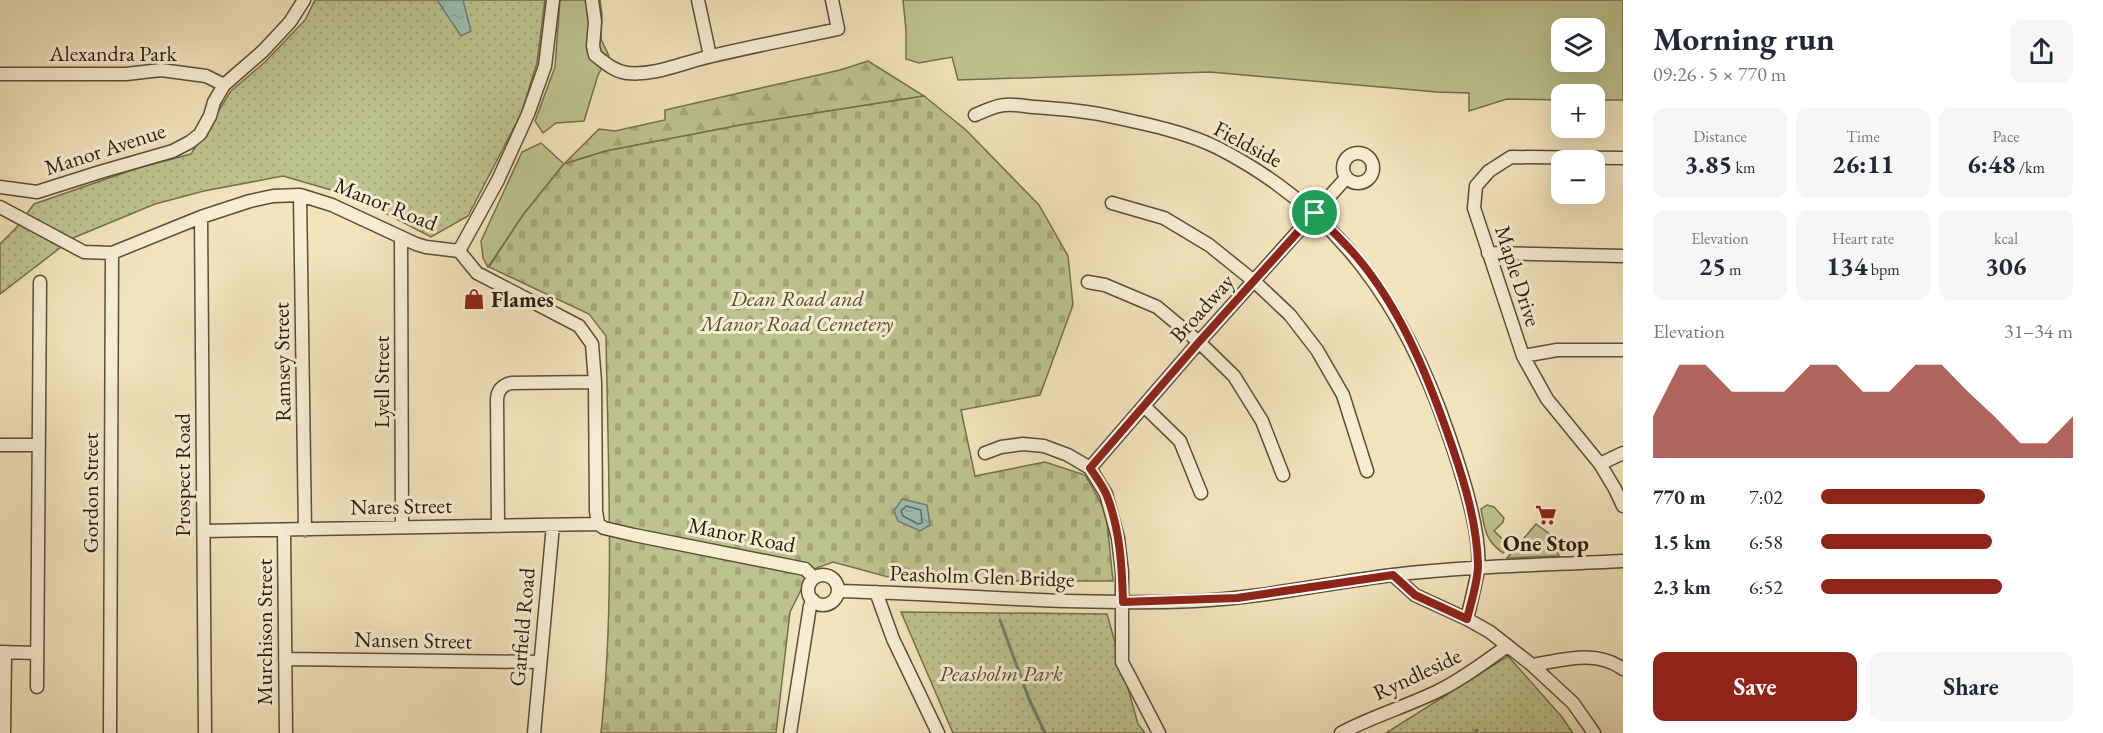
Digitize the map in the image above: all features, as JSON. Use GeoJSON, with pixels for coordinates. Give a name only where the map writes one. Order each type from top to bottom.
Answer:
{"type":"FeatureCollection","features":[{"type":"Feature","properties":{"kind":"street"},"geometry":{"type":"LineString","coordinates":[[224,85],[263,51],[290,22],[304,0]]}},
{"type":"Feature","properties":{"kind":"street"},"geometry":{"type":"LineString","coordinates":[[459,251],[498,180],[528,114],[545,66],[553,0]]}},
{"type":"Feature","properties":{"kind":"street"},"geometry":{"type":"LineString","coordinates":[[592,0],[595,55],[614,69],[626,73],[641,73],[673,67],[710,56],[838,29],[832,0]]}},
{"type":"Feature","properties":{"kind":"street"},"geometry":{"type":"LineString","coordinates":[[698,0],[710,56]]}},
{"type":"Feature","properties":{"kind":"street","name":"Alexandra Park"},"geometry":{"type":"LineString","coordinates":[[0,74],[126,74],[161,70],[206,76],[224,85]]}},
{"type":"Feature","properties":{"kind":"street","name":"Manor Avenue"},"geometry":{"type":"LineString","coordinates":[[0,187],[37,192],[173,151],[200,134],[224,85]]}},
{"type":"Feature","properties":{"kind":"street","name":"Fieldside"},"geometry":{"type":"LineString","coordinates":[[975,115],[1004,104],[1059,108],[1096,113],[1171,131],[1216,147],[1278,183],[1315,213],[1357,257],[1387,300],[1416,352],[1439,406],[1463,480],[1475,535],[1478,568],[1467,619]]}},
{"type":"Feature","properties":{"kind":"street","name":"Maple Drive"},"geometry":{"type":"LineString","coordinates":[[1623,158],[1511,157],[1489,171],[1476,186],[1474,208],[1523,356],[1547,399],[1600,464],[1623,506]]}},
{"type":"Feature","properties":{"kind":"street","name":"Broadway"},"geometry":{"type":"LineString","coordinates":[[1090,468],[1346,178]]}},
{"type":"Feature","properties":{"kind":"street","name":"Manor Road"},"geometry":{"type":"LineString","coordinates":[[0,207],[71,247],[84,252],[112,253],[250,201],[273,196],[300,195],[332,204],[401,238],[426,247],[459,251],[477,273],[579,326],[592,344],[598,524],[604,528],[634,535],[805,569],[814,578]]}},
{"type":"Feature","properties":{"kind":"street","name":"Ramsey Street"},"geometry":{"type":"LineString","coordinates":[[300,195],[305,530]]}},
{"type":"Feature","properties":{"kind":"street"},"geometry":{"type":"LineString","coordinates":[[1112,203],[1164,218],[1209,245],[1290,315],[1317,350],[1343,395],[1367,471]]}},
{"type":"Feature","properties":{"kind":"street","name":"Prospect Road"},"geometry":{"type":"LineString","coordinates":[[201,218],[205,733]]}},
{"type":"Feature","properties":{"kind":"street","name":"Lyell Street"},"geometry":{"type":"LineString","coordinates":[[401,238],[402,527]]}},
{"type":"Feature","properties":{"kind":"street","name":"Gordon Street"},"geometry":{"type":"LineString","coordinates":[[110,733],[112,253]]}},
{"type":"Feature","properties":{"kind":"street"},"geometry":{"type":"LineString","coordinates":[[1488,253],[1623,256]]}},
{"type":"Feature","properties":{"kind":"street"},"geometry":{"type":"LineString","coordinates":[[37,687],[40,282]]}},
{"type":"Feature","properties":{"kind":"street"},"geometry":{"type":"LineString","coordinates":[[1088,282],[1105,285],[1156,307],[1199,342],[1234,376],[1262,421],[1283,475]]}},
{"type":"Feature","properties":{"kind":"street"},"geometry":{"type":"LineString","coordinates":[[1523,356],[1557,350],[1623,350]]}},
{"type":"Feature","properties":{"kind":"street"},"geometry":{"type":"LineString","coordinates":[[498,526],[498,392],[504,386],[512,383],[595,382]]}},
{"type":"Feature","properties":{"kind":"street"},"geometry":{"type":"LineString","coordinates":[[1144,406],[1180,441],[1201,493]]}},
{"type":"Feature","properties":{"kind":"street"},"geometry":{"type":"LineString","coordinates":[[985,453],[1001,447],[1023,444],[1044,446],[1068,455],[1090,468],[1106,494],[1118,538],[1123,602],[1122,662],[1159,733]]}},
{"type":"Feature","properties":{"kind":"street"},"geometry":{"type":"LineString","coordinates":[[0,445],[39,445]]}},
{"type":"Feature","properties":{"kind":"street"},"geometry":{"type":"LineString","coordinates":[[1600,464],[1623,453]]}},
{"type":"Feature","properties":{"kind":"street","name":"Nares Street"},"geometry":{"type":"LineString","coordinates":[[204,531],[598,524]]}},
{"type":"Feature","properties":{"kind":"street","name":"Garfield Road"},"geometry":{"type":"LineString","coordinates":[[534,733],[553,525]]}},
{"type":"Feature","properties":{"kind":"street","name":"Murchison Street"},"geometry":{"type":"LineString","coordinates":[[284,530],[286,733]]}},
{"type":"Feature","properties":{"kind":"street","name":"Peasholm Glen Bridge"},"geometry":{"type":"LineString","coordinates":[[838,591],[1123,602],[1237,598],[1393,575],[1478,568],[1623,561]]}},
{"type":"Feature","properties":{"kind":"street","name":"Manor Road"},"geometry":{"type":"LineString","coordinates":[[813,600],[808,589],[814,578],[820,575],[831,577],[836,582],[838,591]]}},
{"type":"Feature","properties":{"kind":"street"},"geometry":{"type":"LineString","coordinates":[[1393,575],[1415,595],[1490,632],[1532,665],[1573,703],[1594,733]]}},
{"type":"Feature","properties":{"kind":"street"},"geometry":{"type":"LineString","coordinates":[[790,733],[810,606],[813,600],[827,604],[836,597],[838,591]]}},
{"type":"Feature","properties":{"kind":"street"},"geometry":{"type":"LineString","coordinates":[[876,592],[893,639],[938,733]]}},
{"type":"Feature","properties":{"kind":"street","name":"Ryndleside"},"geometry":{"type":"LineString","coordinates":[[1341,733],[1469,675],[1507,646]]}},
{"type":"Feature","properties":{"kind":"street"},"geometry":{"type":"LineString","coordinates":[[4,733],[3,652],[37,653]]}},
{"type":"Feature","properties":{"kind":"street"},"geometry":{"type":"LineString","coordinates":[[1532,665],[1582,656],[1602,660],[1623,669]]}},
{"type":"Feature","properties":{"kind":"street","name":"Nansen Street"},"geometry":{"type":"LineString","coordinates":[[285,659],[540,662]]}},
{"type":"Feature","properties":{"kind":"green space"},"geometry":{"type":"Polygon","coordinates":[[[315,0],[545,0],[537,63],[521,114],[468,216],[431,237],[352,196],[283,176],[204,191],[155,204],[73,238],[0,294],[0,244],[16,228],[34,204],[138,168],[191,154],[231,91],[265,62],[305,20],[315,0]]]}},
{"type":"Feature","properties":{"kind":"green space"},"geometry":{"type":"Polygon","coordinates":[[[560,0],[600,0],[601,39],[609,56],[598,75],[584,121],[556,123],[543,133],[535,121],[555,67],[560,0]]]}},
{"type":"Feature","properties":{"kind":"green space"},"geometry":{"type":"Polygon","coordinates":[[[903,0],[1623,0],[1623,100],[1605,100],[1605,84],[1551,84],[1551,100],[1507,99],[1469,111],[1469,93],[1210,72],[958,80],[952,57],[919,63],[906,59],[903,0]]]}},
{"type":"Feature","properties":{"kind":"green space"},"geometry":{"type":"Polygon","coordinates":[[[868,61],[924,96],[746,124],[606,151],[564,164],[599,129],[615,131],[665,120],[665,110],[840,70],[868,61]]]}},
{"type":"Feature","properties":{"kind":"green space","name":"Dean Road and Manor Road Cemetery"},"geometry":{"type":"Polygon","coordinates":[[[924,96],[966,130],[1039,205],[1068,256],[1073,305],[1040,395],[961,410],[975,476],[1045,462],[1085,475],[1106,512],[1113,581],[903,581],[833,562],[811,570],[790,612],[776,733],[601,733],[609,585],[606,336],[589,314],[489,267],[523,215],[564,164],[606,151],[746,124],[924,96]]]}},
{"type":"Feature","properties":{"kind":"green space"},"geometry":{"type":"Polygon","coordinates":[[[541,143],[564,164],[523,215],[488,267],[483,258],[481,241],[522,152],[541,143]]]}},
{"type":"Feature","properties":{"kind":"green space"},"geometry":{"type":"Polygon","coordinates":[[[1487,505],[1494,507],[1504,518],[1494,531],[1510,546],[1503,553],[1489,539],[1485,529],[1481,509],[1487,505]]]}},
{"type":"Feature","properties":{"kind":"green space"},"geometry":{"type":"Polygon","coordinates":[[[1536,524],[1551,535],[1559,556],[1507,558],[1536,524]]]}},
{"type":"Feature","properties":{"kind":"green space","name":"Peasholm Park"},"geometry":{"type":"Polygon","coordinates":[[[901,612],[1107,614],[1138,724],[1145,733],[953,733],[901,612]]]}},
{"type":"Feature","properties":{"kind":"green space"},"geometry":{"type":"Polygon","coordinates":[[[1508,656],[1562,717],[1573,733],[1386,733],[1508,656]]]}},
{"type":"Feature","properties":{"kind":"water"},"geometry":{"type":"Polygon","coordinates":[[[437,0],[463,0],[471,31],[461,36],[437,0]]]}},
{"type":"Feature","properties":{"kind":"water"},"geometry":{"type":"Polygon","coordinates":[[[902,499],[927,505],[930,525],[920,531],[898,521],[894,511],[902,499]]]}},
{"type":"Feature","properties":{"kind":"waterway"},"geometry":{"type":"LineString","coordinates":[[1000,620],[1029,699],[1045,733]]}},
{"type":"Feature","properties":{"kind":"waterway"},"geometry":{"type":"LineString","coordinates":[[1474,733],[1477,730]]}},
{"type":"Feature","properties":{"kind":"place","name":"Flames"},"geometry":{"type":"Point","coordinates":[474,299]}},
{"type":"Feature","properties":{"kind":"place","name":"One Stop"},"geometry":{"type":"Point","coordinates":[1546,515]}},
{"type":"Feature","properties":{"kind":"route"},"geometry":{"type":"LineString","coordinates":[[1315,213],[1357,257],[1387,300],[1416,352],[1439,406],[1463,480],[1475,535],[1478,568],[1467,619],[1415,595],[1393,575],[1237,598],[1123,602],[1118,538],[1106,494],[1090,468],[1315,213]]}}]}
